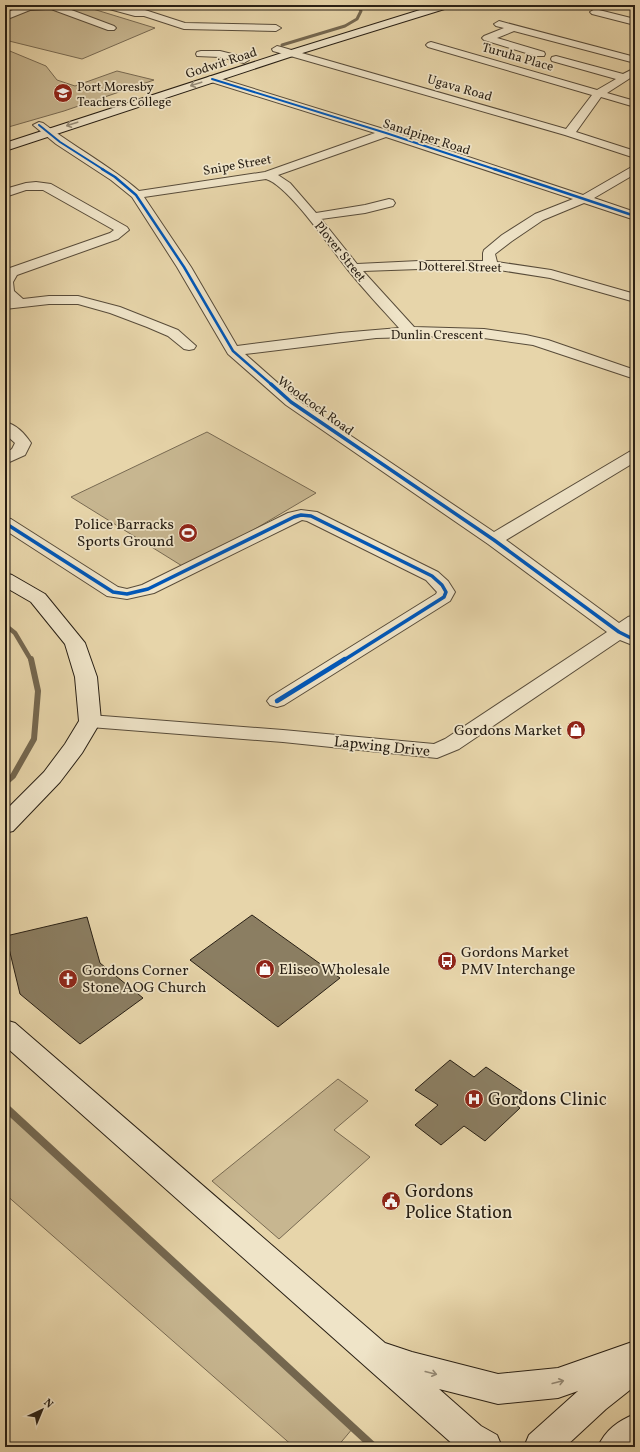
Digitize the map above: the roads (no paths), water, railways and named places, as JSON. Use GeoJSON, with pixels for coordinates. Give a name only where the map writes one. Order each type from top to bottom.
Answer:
{"type":"FeatureCollection","features":[{"type":"Feature","properties":{"kind":"main road","name":"Godwit Road"},"geometry":{"type":"LineString","coordinates":[[5,147],[43,129],[244,60],[423,5]]}},
{"type":"Feature","properties":{"kind":"main road","name":"Godwit Road"},"geometry":{"type":"LineString","coordinates":[[5,136],[43,129],[212,79],[447,5]]}},
{"type":"Feature","properties":{"kind":"main road"},"geometry":{"type":"LineString","coordinates":[[5,579],[38,598],[75,643],[86,677],[90,721],[74,748],[52,777],[5,825]]}},
{"type":"Feature","properties":{"kind":"main road"},"geometry":{"type":"LineString","coordinates":[[5,1030],[475,1444]]}},
{"type":"Feature","properties":{"kind":"main road"},"geometry":{"type":"LineString","coordinates":[[368,1350],[410,1368],[498,1389],[558,1383],[635,1356]]}},
{"type":"Feature","properties":{"kind":"main road"},"geometry":{"type":"LineString","coordinates":[[541,1447],[594,1398],[635,1366]]}},
{"type":"Feature","properties":{"kind":"main road"},"geometry":{"type":"LineString","coordinates":[[615,1447],[635,1430]]}},
{"type":"Feature","properties":{"kind":"street"},"geometry":{"type":"LineString","coordinates":[[105,5],[135,13],[145,13],[184,26],[234,29],[276,28]]}},
{"type":"Feature","properties":{"kind":"street"},"geometry":{"type":"LineString","coordinates":[[5,17],[11,13],[28,7],[48,6],[111,28]]}},
{"type":"Feature","properties":{"kind":"street"},"geometry":{"type":"LineString","coordinates":[[595,12],[635,22]]}},
{"type":"Feature","properties":{"kind":"street"},"geometry":{"type":"LineString","coordinates":[[499,24],[635,60]]}},
{"type":"Feature","properties":{"kind":"street"},"geometry":{"type":"LineString","coordinates":[[513,28],[487,38],[540,54]]}},
{"type":"Feature","properties":{"kind":"street"},"geometry":{"type":"LineString","coordinates":[[206,33],[217,35],[234,29]]}},
{"type":"Feature","properties":{"kind":"street"},"geometry":{"type":"LineString","coordinates":[[234,29],[242,34],[243,37]]}},
{"type":"Feature","properties":{"kind":"street","name":"Turuha Place"},"geometry":{"type":"LineString","coordinates":[[431,45],[635,104]]}},
{"type":"Feature","properties":{"kind":"street","name":"Ugava Road"},"geometry":{"type":"LineString","coordinates":[[277,49],[569,133],[635,155]]}},
{"type":"Feature","properties":{"kind":"street"},"geometry":{"type":"LineString","coordinates":[[201,54],[220,54],[244,60]]}},
{"type":"Feature","properties":{"kind":"street"},"geometry":{"type":"LineString","coordinates":[[556,59],[625,78]]}},
{"type":"Feature","properties":{"kind":"street"},"geometry":{"type":"LineString","coordinates":[[569,133],[598,94],[635,71]]}},
{"type":"Feature","properties":{"kind":"street","name":"Sandpiper Road"},"geometry":{"type":"LineString","coordinates":[[212,79],[386,133],[635,216]]}},
{"type":"Feature","properties":{"kind":"street","name":"Woodcock Road"},"geometry":{"type":"LineString","coordinates":[[43,129],[60,142],[115,177],[136,195],[184,267],[233,351],[291,402],[630,631]]}},
{"type":"Feature","properties":{"kind":"street","name":"Snipe Street"},"geometry":{"type":"LineString","coordinates":[[136,195],[267,175],[386,133]]}},
{"type":"Feature","properties":{"kind":"street"},"geometry":{"type":"LineString","coordinates":[[493,265],[489,260],[489,252],[507,238],[539,218],[584,199],[635,169]]}},
{"type":"Feature","properties":{"kind":"street","name":"Plover Street"},"geometry":{"type":"LineString","coordinates":[[267,175],[281,182],[313,217],[353,268],[410,332]]}},
{"type":"Feature","properties":{"kind":"street"},"geometry":{"type":"LineString","coordinates":[[5,193],[28,185],[47,187],[122,230],[114,236],[12,272],[6,282],[7,292],[20,304]]}},
{"type":"Feature","properties":{"kind":"street"},"geometry":{"type":"LineString","coordinates":[[313,217],[365,209],[389,203]]}},
{"type":"Feature","properties":{"kind":"street","name":"Dotterel Street"},"geometry":{"type":"LineString","coordinates":[[353,268],[419,265],[493,265],[551,274],[635,298]]}},
{"type":"Feature","properties":{"kind":"street"},"geometry":{"type":"LineString","coordinates":[[5,306],[49,300],[78,300],[115,310],[152,324],[173,333],[189,346]]}},
{"type":"Feature","properties":{"kind":"street","name":"Dunlin Crescent"},"geometry":{"type":"LineString","coordinates":[[233,351],[334,337],[410,332],[478,333],[521,338],[544,344],[635,375]]}},
{"type":"Feature","properties":{"kind":"street"},"geometry":{"type":"LineString","coordinates":[[5,427],[17,435],[23,443],[19,452],[5,459]]}},
{"type":"Feature","properties":{"kind":"street"},"geometry":{"type":"LineString","coordinates":[[494,540],[635,455]]}},
{"type":"Feature","properties":{"kind":"street"},"geometry":{"type":"LineString","coordinates":[[5,523],[113,592],[128,594],[148,589],[294,517],[301,515],[311,516],[358,538],[432,576],[442,585],[446,592],[444,598],[277,701]]}},
{"type":"Feature","properties":{"kind":"street","name":"Lapwing Drive"},"geometry":{"type":"LineString","coordinates":[[90,721],[283,736],[437,752],[630,631]]}},
{"type":"Feature","properties":{"kind":"waterway"},"geometry":{"type":"LineString","coordinates":[[282,45],[345,26],[357,19],[361,11],[358,5]]}},
{"type":"Feature","properties":{"kind":"waterway"},"geometry":{"type":"LineString","coordinates":[[5,625],[15,633],[31,660]]}},
{"type":"Feature","properties":{"kind":"waterway"},"geometry":{"type":"LineString","coordinates":[[5,783],[13,776],[34,739],[38,691],[31,659]]}},
{"type":"Feature","properties":{"kind":"waterway"},"geometry":{"type":"LineString","coordinates":[[5,1107],[374,1447]]}},
{"type":"Feature","properties":{"kind":"place","name":"Port Moresby Teachers College"},"geometry":{"type":"Point","coordinates":[63,93]}},
{"type":"Feature","properties":{"kind":"place","name":"Police Barracks Sports Ground"},"geometry":{"type":"Point","coordinates":[188,533]}},
{"type":"Feature","properties":{"kind":"place","name":"Gordons Market"},"geometry":{"type":"Point","coordinates":[576,730]}},
{"type":"Feature","properties":{"kind":"place","name":"Gordons Market PMV Interchange"},"geometry":{"type":"Point","coordinates":[447,961]}},
{"type":"Feature","properties":{"kind":"place","name":"Eliseo Wholesale"},"geometry":{"type":"Point","coordinates":[265,969]}},
{"type":"Feature","properties":{"kind":"place","name":"Gordons Corner Stone AOG Church"},"geometry":{"type":"Point","coordinates":[68,979]}},
{"type":"Feature","properties":{"kind":"place","name":"Gordons Clinic"},"geometry":{"type":"Point","coordinates":[474,1099]}},
{"type":"Feature","properties":{"kind":"place","name":"Gordons Police Station"},"geometry":{"type":"Point","coordinates":[391,1201]}}]}
